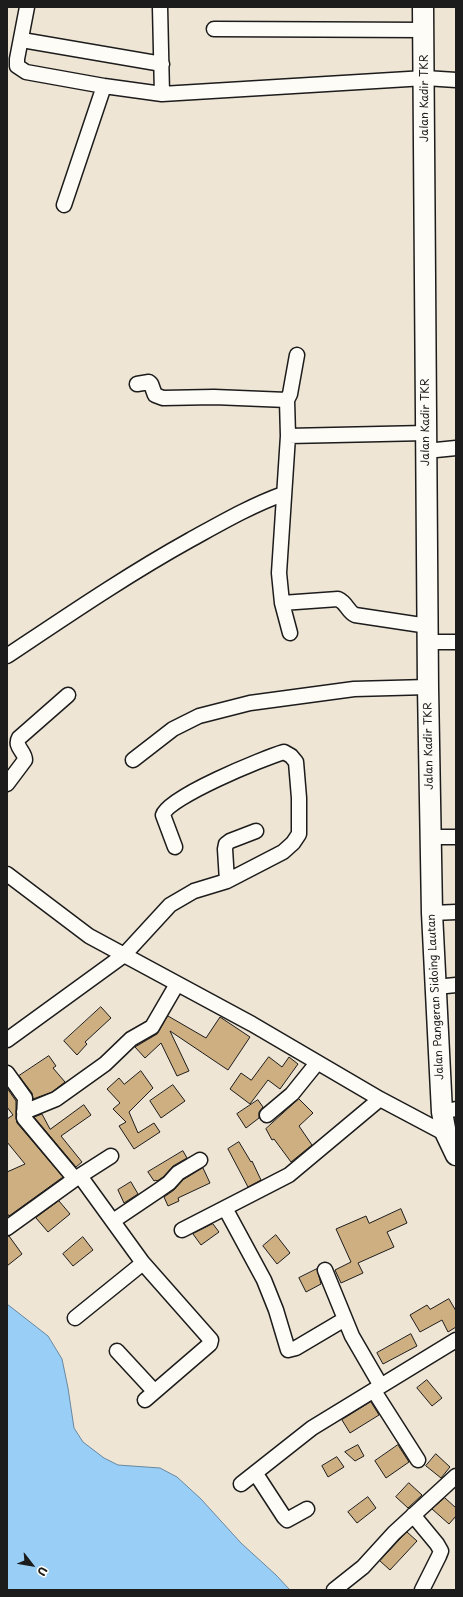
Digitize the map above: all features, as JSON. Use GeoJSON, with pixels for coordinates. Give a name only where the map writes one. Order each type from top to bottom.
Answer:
{"type":"FeatureCollection","features":[{"type":"Feature","properties":{"kind":"street"},"geometry":{"type":"LineString","coordinates":[[27,7],[17,66],[26,72],[104,86],[162,94],[425,78],[456,80]]}},
{"type":"Feature","properties":{"kind":"street"},"geometry":{"type":"LineString","coordinates":[[160,7],[162,94]]}},
{"type":"Feature","properties":{"kind":"street","name":"Jalan Kadir TKR"},"geometry":{"type":"LineString","coordinates":[[423,7],[425,78],[428,687],[431,837]]}},
{"type":"Feature","properties":{"kind":"street"},"geometry":{"type":"LineString","coordinates":[[214,28],[424,30]]}},
{"type":"Feature","properties":{"kind":"street"},"geometry":{"type":"LineString","coordinates":[[22,40],[162,64]]}},
{"type":"Feature","properties":{"kind":"street"},"geometry":{"type":"LineString","coordinates":[[64,205],[104,86]]}},
{"type":"Feature","properties":{"kind":"street"},"geometry":{"type":"LineString","coordinates":[[290,633],[282,603],[279,573],[288,436],[287,400],[290,394],[297,354]]}},
{"type":"Feature","properties":{"kind":"street"},"geometry":{"type":"LineString","coordinates":[[136,384],[149,382],[155,395],[163,398],[214,397],[287,400]]}},
{"type":"Feature","properties":{"kind":"street"},"geometry":{"type":"LineString","coordinates":[[288,436],[426,442],[456,448]]}},
{"type":"Feature","properties":{"kind":"street"},"geometry":{"type":"LineString","coordinates":[[7,656],[112,586],[178,546],[242,511],[283,494]]}},
{"type":"Feature","properties":{"kind":"street"},"geometry":{"type":"LineString","coordinates":[[282,603],[338,599],[344,602],[350,612],[355,615],[456,642]]}},
{"type":"Feature","properties":{"kind":"street"},"geometry":{"type":"LineString","coordinates":[[133,760],[173,729],[199,716],[250,703],[354,689],[428,687]]}},
{"type":"Feature","properties":{"kind":"street"},"geometry":{"type":"LineString","coordinates":[[7,784],[25,760],[25,757],[17,745],[19,738],[68,695]]}},
{"type":"Feature","properties":{"kind":"street"},"geometry":{"type":"LineString","coordinates":[[7,1040],[124,955],[170,904],[194,891],[227,881],[282,852],[293,843],[298,834],[299,798],[296,762],[291,756],[284,752],[272,756],[210,782],[168,808],[163,815],[175,847]]}},
{"type":"Feature","properties":{"kind":"street"},"geometry":{"type":"LineString","coordinates":[[227,881],[226,844],[256,831]]}},
{"type":"Feature","properties":{"kind":"street"},"geometry":{"type":"LineString","coordinates":[[431,837],[456,837]]}},
{"type":"Feature","properties":{"kind":"street","name":"Jalan Pangeran Sidoing Lautan"},"geometry":{"type":"LineString","coordinates":[[431,837],[432,913],[436,987],[449,1110],[446,1134],[456,1155]]}},
{"type":"Feature","properties":{"kind":"street"},"geometry":{"type":"LineString","coordinates":[[7,874],[89,936],[252,1024],[269,1036],[380,1099],[446,1134]]}},
{"type":"Feature","properties":{"kind":"street"},"geometry":{"type":"LineString","coordinates":[[432,913],[456,912]]}},
{"type":"Feature","properties":{"kind":"street"},"geometry":{"type":"LineString","coordinates":[[24,1112],[56,1099],[105,1064],[131,1039],[152,1027],[177,984]]}},
{"type":"Feature","properties":{"kind":"street"},"geometry":{"type":"LineString","coordinates":[[436,987],[456,985]]}},
{"type":"Feature","properties":{"kind":"street"},"geometry":{"type":"LineString","coordinates":[[267,1115],[292,1094],[317,1063]]}},
{"type":"Feature","properties":{"kind":"street"},"geometry":{"type":"LineString","coordinates":[[7,1073],[25,1098],[24,1118],[77,1177],[113,1221],[143,1263],[211,1341],[210,1344],[149,1396],[117,1351]]}},
{"type":"Feature","properties":{"kind":"street"},"geometry":{"type":"LineString","coordinates":[[182,1230],[289,1176],[380,1099]]}},
{"type":"Feature","properties":{"kind":"street"},"geometry":{"type":"LineString","coordinates":[[7,1228],[77,1177],[112,1156]]}},
{"type":"Feature","properties":{"kind":"street"},"geometry":{"type":"LineString","coordinates":[[113,1221],[169,1183],[178,1173],[200,1160]]}},
{"type":"Feature","properties":{"kind":"street"},"geometry":{"type":"LineString","coordinates":[[233,1204],[292,1349],[345,1319]]}},
{"type":"Feature","properties":{"kind":"street"},"geometry":{"type":"LineString","coordinates":[[75,1318],[143,1263]]}},
{"type":"Feature","properties":{"kind":"street"},"geometry":{"type":"LineString","coordinates":[[325,1270],[352,1336],[378,1388],[418,1460]]}},
{"type":"Feature","properties":{"kind":"street"},"geometry":{"type":"LineString","coordinates":[[241,1484],[256,1474],[312,1428],[456,1340]]}},
{"type":"Feature","properties":{"kind":"street"},"geometry":{"type":"LineString","coordinates":[[256,1474],[287,1520],[307,1509]]}},
{"type":"Feature","properties":{"kind":"street"},"geometry":{"type":"LineString","coordinates":[[334,1590],[362,1567],[394,1533],[456,1476]]}},
{"type":"Feature","properties":{"kind":"street"},"geometry":{"type":"LineString","coordinates":[[413,1515],[441,1551],[422,1590]]}},
{"type":"Feature","properties":{"kind":"water"},"geometry":{"type":"Polygon","coordinates":[[[7,1304],[48,1336],[62,1359],[74,1428],[83,1442],[104,1458],[118,1465],[160,1468],[177,1477],[201,1499],[241,1543],[290,1590],[7,1590],[7,1304]]]}},
{"type":"Feature","properties":{"kind":"building"},"geometry":{"type":"Polygon","coordinates":[[[101,1007],[111,1018],[85,1042],[87,1044],[77,1055],[64,1041],[101,1007]]]}},
{"type":"Feature","properties":{"kind":"building"},"geometry":{"type":"Polygon","coordinates":[[[168,1016],[206,1038],[220,1017],[250,1037],[228,1070],[170,1031],[189,1071],[177,1076],[161,1043],[145,1058],[135,1047],[157,1034],[168,1016]]]}},
{"type":"Feature","properties":{"kind":"building"},"geometry":{"type":"Polygon","coordinates":[[[49,1056],[56,1066],[53,1068],[65,1082],[52,1092],[33,1099],[32,1093],[19,1076],[49,1056]]]}},
{"type":"Feature","properties":{"kind":"building"},"geometry":{"type":"Polygon","coordinates":[[[269,1057],[282,1067],[289,1057],[298,1064],[280,1089],[268,1080],[250,1104],[230,1089],[241,1073],[251,1080],[269,1057]]]}},
{"type":"Feature","properties":{"kind":"building"},"geometry":{"type":"Polygon","coordinates":[[[141,1071],[153,1088],[129,1112],[138,1133],[154,1123],[160,1132],[134,1149],[119,1126],[126,1122],[113,1109],[120,1103],[107,1089],[119,1078],[124,1084],[141,1071]]]}},
{"type":"Feature","properties":{"kind":"building"},"geometry":{"type":"Polygon","coordinates":[[[173,1085],[185,1101],[161,1118],[150,1101],[173,1085]]]}},
{"type":"Feature","properties":{"kind":"building"},"geometry":{"type":"Polygon","coordinates":[[[7,1088],[16,1101],[17,1123],[63,1177],[9,1216],[7,1213],[7,1172],[25,1164],[7,1142],[7,1119],[13,1115],[7,1107],[7,1088]]]}},
{"type":"Feature","properties":{"kind":"building"},"geometry":{"type":"Polygon","coordinates":[[[299,1099],[313,1113],[299,1126],[312,1145],[291,1162],[274,1139],[272,1140],[266,1129],[299,1099]]]}},
{"type":"Feature","properties":{"kind":"building"},"geometry":{"type":"Polygon","coordinates":[[[258,1100],[263,1107],[259,1112],[259,1118],[246,1128],[237,1114],[258,1100]]]}},
{"type":"Feature","properties":{"kind":"building"},"geometry":{"type":"Polygon","coordinates":[[[84,1105],[91,1115],[61,1136],[82,1162],[76,1167],[34,1117],[42,1114],[50,1129],[84,1105]]]}},
{"type":"Feature","properties":{"kind":"building"},"geometry":{"type":"Polygon","coordinates":[[[239,1142],[251,1162],[252,1161],[261,1180],[248,1187],[228,1149],[239,1142]]]}},
{"type":"Feature","properties":{"kind":"building"},"geometry":{"type":"Polygon","coordinates":[[[183,1151],[187,1158],[173,1166],[163,1177],[157,1181],[154,1181],[148,1172],[183,1151]]]}},
{"type":"Feature","properties":{"kind":"building"},"geometry":{"type":"Polygon","coordinates":[[[203,1168],[210,1183],[178,1198],[179,1201],[168,1206],[164,1197],[174,1190],[183,1180],[203,1168]]]}},
{"type":"Feature","properties":{"kind":"building"},"geometry":{"type":"Polygon","coordinates":[[[131,1182],[138,1194],[124,1203],[118,1190],[131,1182]]]}},
{"type":"Feature","properties":{"kind":"building"},"geometry":{"type":"Polygon","coordinates":[[[59,1201],[70,1214],[48,1232],[36,1218],[59,1201]]]}},
{"type":"Feature","properties":{"kind":"building"},"geometry":{"type":"Polygon","coordinates":[[[401,1209],[407,1223],[387,1232],[394,1247],[358,1263],[363,1273],[341,1283],[335,1270],[351,1262],[336,1229],[366,1216],[369,1223],[401,1209]]]}},
{"type":"Feature","properties":{"kind":"building"},"geometry":{"type":"Polygon","coordinates":[[[213,1224],[219,1232],[201,1245],[193,1234],[213,1224]]]}},
{"type":"Feature","properties":{"kind":"building"},"geometry":{"type":"Polygon","coordinates":[[[276,1235],[290,1253],[277,1264],[263,1246],[276,1235]]]}},
{"type":"Feature","properties":{"kind":"building"},"geometry":{"type":"Polygon","coordinates":[[[7,1236],[9,1236],[22,1254],[7,1266],[7,1236]]]}},
{"type":"Feature","properties":{"kind":"building"},"geometry":{"type":"Polygon","coordinates":[[[83,1237],[93,1250],[73,1266],[63,1254],[83,1237]]]}},
{"type":"Feature","properties":{"kind":"building"},"geometry":{"type":"Polygon","coordinates":[[[317,1269],[321,1284],[306,1292],[299,1278],[317,1269]]]}},
{"type":"Feature","properties":{"kind":"building"},"geometry":{"type":"Polygon","coordinates":[[[449,1299],[456,1311],[456,1327],[448,1332],[442,1320],[420,1332],[410,1315],[427,1305],[430,1309],[449,1299]]]}},
{"type":"Feature","properties":{"kind":"building"},"geometry":{"type":"Polygon","coordinates":[[[411,1334],[417,1346],[383,1364],[377,1353],[411,1334]]]}},
{"type":"Feature","properties":{"kind":"building"},"geometry":{"type":"Polygon","coordinates":[[[427,1380],[442,1398],[432,1406],[417,1388],[427,1380]]]}},
{"type":"Feature","properties":{"kind":"building"},"geometry":{"type":"Polygon","coordinates":[[[371,1402],[379,1415],[350,1433],[342,1420],[371,1402]]]}},
{"type":"Feature","properties":{"kind":"building"},"geometry":{"type":"Polygon","coordinates":[[[358,1445],[364,1456],[355,1461],[345,1452],[358,1445]]]}},
{"type":"Feature","properties":{"kind":"building"},"geometry":{"type":"Polygon","coordinates":[[[398,1445],[409,1462],[386,1478],[375,1461],[398,1445]]]}},
{"type":"Feature","properties":{"kind":"building"},"geometry":{"type":"Polygon","coordinates":[[[436,1454],[450,1467],[441,1478],[426,1466],[436,1454]]]}},
{"type":"Feature","properties":{"kind":"building"},"geometry":{"type":"Polygon","coordinates":[[[337,1457],[344,1467],[328,1477],[322,1466],[337,1457]]]}},
{"type":"Feature","properties":{"kind":"building"},"geometry":{"type":"Polygon","coordinates":[[[409,1483],[422,1495],[408,1508],[396,1497],[409,1483]]]}},
{"type":"Feature","properties":{"kind":"building"},"geometry":{"type":"Polygon","coordinates":[[[368,1497],[376,1508],[357,1523],[348,1512],[368,1497]]]}},
{"type":"Feature","properties":{"kind":"building"},"geometry":{"type":"Polygon","coordinates":[[[445,1498],[456,1508],[456,1516],[449,1524],[432,1509],[445,1498]]]}},
{"type":"Feature","properties":{"kind":"building"},"geometry":{"type":"Polygon","coordinates":[[[407,1532],[417,1541],[390,1570],[380,1561],[407,1532]]]}}]}
